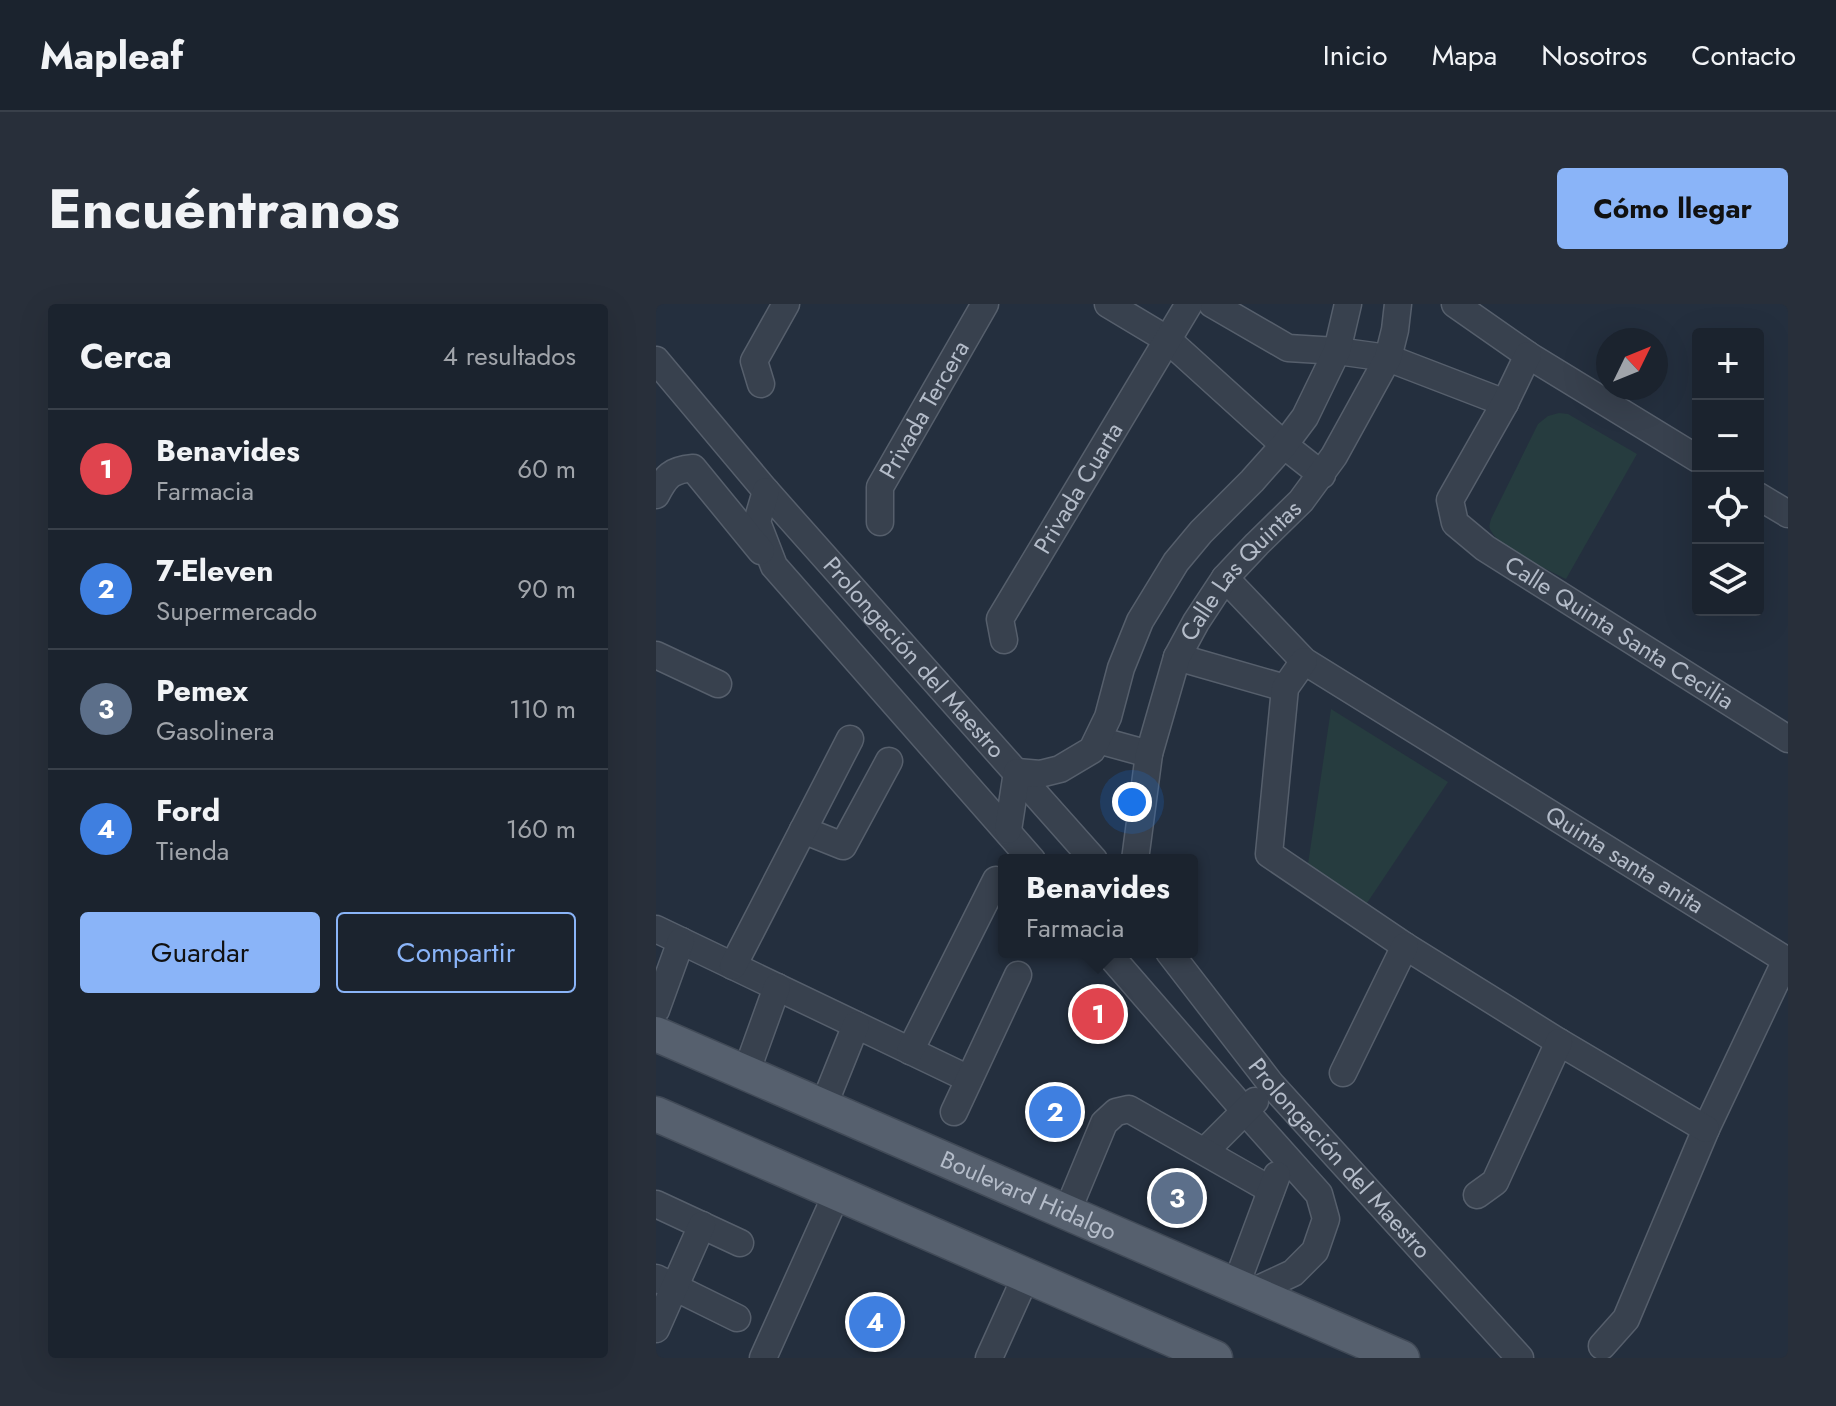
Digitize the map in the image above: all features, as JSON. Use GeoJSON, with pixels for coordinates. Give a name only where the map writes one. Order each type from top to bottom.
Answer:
{"type":"FeatureCollection","features":[{"type":"Feature","properties":{"kind":"main road","name":"Boulevard Hidalgo"},"geometry":{"type":"LineString","coordinates":[[656,1034],[1402,1358]]}},
{"type":"Feature","properties":{"kind":"main road"},"geometry":{"type":"LineString","coordinates":[[656,1114],[1208,1357]]}},
{"type":"Feature","properties":{"kind":"street"},"geometry":{"type":"LineString","coordinates":[[761,384],[754,361],[786,304]]}},
{"type":"Feature","properties":{"kind":"street","name":"Privada Tercera"},"geometry":{"type":"LineString","coordinates":[[880,522],[880,487],[985,304]]}},
{"type":"Feature","properties":{"kind":"street"},"geometry":{"type":"LineString","coordinates":[[1108,304],[1168,340],[1284,445],[1322,475]]}},
{"type":"Feature","properties":{"kind":"street","name":"Privada Cuarta"},"geometry":{"type":"LineString","coordinates":[[1004,640],[1000,619],[1189,304]]}},
{"type":"Feature","properties":{"kind":"street"},"geometry":{"type":"LineString","coordinates":[[1212,304],[1288,348],[1388,358],[1505,403],[1528,355]]}},
{"type":"Feature","properties":{"kind":"street","name":"Calle Las Quintas"},"geometry":{"type":"LineString","coordinates":[[1098,740],[1140,621],[1176,562],[1252,481],[1305,417],[1337,351],[1348,304]]}},
{"type":"Feature","properties":{"kind":"street","name":"Calle Las Quintas"},"geometry":{"type":"LineString","coordinates":[[1136,854],[1149,754],[1177,657],[1225,578],[1301,501],[1334,456],[1388,358],[1398,304]]}},
{"type":"Feature","properties":{"kind":"street"},"geometry":{"type":"LineString","coordinates":[[1455,304],[1528,355],[1692,455]]}},
{"type":"Feature","properties":{"kind":"street","name":"Prolongación del Maestro"},"geometry":{"type":"LineString","coordinates":[[656,360],[766,491],[1089,854]]}},
{"type":"Feature","properties":{"kind":"street","name":"Calle Quinta Santa Cecilia"},"geometry":{"type":"LineString","coordinates":[[1505,403],[1450,500],[1455,523],[1485,548],[1788,739]]}},
{"type":"Feature","properties":{"kind":"street"},"geometry":{"type":"LineString","coordinates":[[656,495],[664,480],[677,470],[693,468],[774,566]]}},
{"type":"Feature","properties":{"kind":"street","name":"Prolongación del Maestro"},"geometry":{"type":"LineString","coordinates":[[766,491],[757,522],[774,566],[1027,854]]}},
{"type":"Feature","properties":{"kind":"street"},"geometry":{"type":"LineString","coordinates":[[1764,500],[1788,514]]}},
{"type":"Feature","properties":{"kind":"street"},"geometry":{"type":"LineString","coordinates":[[1225,578],[1304,661],[1285,688],[1269,854],[1405,946],[1706,1129]]}},
{"type":"Feature","properties":{"kind":"street"},"geometry":{"type":"LineString","coordinates":[[656,655],[718,684]]}},
{"type":"Feature","properties":{"kind":"street"},"geometry":{"type":"LineString","coordinates":[[1177,657],[1285,688]]}},
{"type":"Feature","properties":{"kind":"street","name":"Quinta santa anita"},"geometry":{"type":"LineString","coordinates":[[1304,661],[1787,960],[1706,1129],[1626,1319],[1602,1346]]}},
{"type":"Feature","properties":{"kind":"street"},"geometry":{"type":"LineString","coordinates":[[733,966],[850,739]]}},
{"type":"Feature","properties":{"kind":"street"},"geometry":{"type":"LineString","coordinates":[[1008,830],[1017,772],[1040,774],[1060,769],[1092,750],[1098,740],[1149,754]]}},
{"type":"Feature","properties":{"kind":"street"},"geometry":{"type":"LineString","coordinates":[[803,830],[843,846],[889,761]]}},
{"type":"Feature","properties":{"kind":"street"},"geometry":{"type":"LineString","coordinates":[[910,1051],[996,880]]}},
{"type":"Feature","properties":{"kind":"street"},"geometry":{"type":"LineString","coordinates":[[656,929],[969,1079]]}},
{"type":"Feature","properties":{"kind":"street"},"geometry":{"type":"LineString","coordinates":[[656,1010],[681,941]]}},
{"type":"Feature","properties":{"kind":"street"},"geometry":{"type":"LineString","coordinates":[[1343,1073],[1405,946]]}},
{"type":"Feature","properties":{"kind":"street","name":"Prolongación del Maestro"},"geometry":{"type":"LineString","coordinates":[[1114,958],[1319,1194],[1326,1219],[1315,1251],[1293,1273],[1244,1288]]}},
{"type":"Feature","properties":{"kind":"street","name":"Prolongación del Maestro"},"geometry":{"type":"LineString","coordinates":[[1174,958],[1271,1084],[1520,1358]]}},
{"type":"Feature","properties":{"kind":"street"},"geometry":{"type":"LineString","coordinates":[[954,1112],[1018,975]]}},
{"type":"Feature","properties":{"kind":"street"},"geometry":{"type":"LineString","coordinates":[[746,1073],[777,987]]}},
{"type":"Feature","properties":{"kind":"street"},"geometry":{"type":"LineString","coordinates":[[823,1107],[856,1025]]}},
{"type":"Feature","properties":{"kind":"street"},"geometry":{"type":"LineString","coordinates":[[1477,1195],[1495,1182],[1559,1042]]}},
{"type":"Feature","properties":{"kind":"street"},"geometry":{"type":"LineString","coordinates":[[1205,1151],[1271,1084]]}},
{"type":"Feature","properties":{"kind":"street"},"geometry":{"type":"LineString","coordinates":[[1067,1212],[1104,1123],[1116,1112],[1129,1109],[1271,1190]]}},
{"type":"Feature","properties":{"kind":"street"},"geometry":{"type":"LineString","coordinates":[[1244,1288],[1271,1190],[1284,1156]]}},
{"type":"Feature","properties":{"kind":"street"},"geometry":{"type":"LineString","coordinates":[[763,1358],[837,1193]]}},
{"type":"Feature","properties":{"kind":"street"},"geometry":{"type":"LineString","coordinates":[[656,1204],[740,1243]]}},
{"type":"Feature","properties":{"kind":"street"},"geometry":{"type":"LineString","coordinates":[[656,1328],[665,1283],[702,1225]]}},
{"type":"Feature","properties":{"kind":"street"},"geometry":{"type":"LineString","coordinates":[[989,1358],[1026,1276]]}},
{"type":"Feature","properties":{"kind":"street"},"geometry":{"type":"LineString","coordinates":[[665,1283],[737,1318]]}},
{"type":"Feature","properties":{"kind":"green space"},"geometry":{"type":"Polygon","coordinates":[[[1568,414],[1637,454],[1566,579],[1514,551],[1496,537],[1489,526],[1538,424],[1548,416],[1568,414]]]}},
{"type":"Feature","properties":{"kind":"green space"},"geometry":{"type":"Polygon","coordinates":[[[1331,709],[1448,782],[1367,903],[1308,864],[1331,709]]]}},
{"type":"Feature","properties":{"kind":"place","name":"Benavides"},"geometry":{"type":"Point","coordinates":[1098,1014]}},
{"type":"Feature","properties":{"kind":"place","name":"7-Eleven"},"geometry":{"type":"Point","coordinates":[1055,1112]}},
{"type":"Feature","properties":{"kind":"place","name":"Pemex"},"geometry":{"type":"Point","coordinates":[1177,1198]}},
{"type":"Feature","properties":{"kind":"place","name":"Ford"},"geometry":{"type":"Point","coordinates":[875,1322]}}]}
